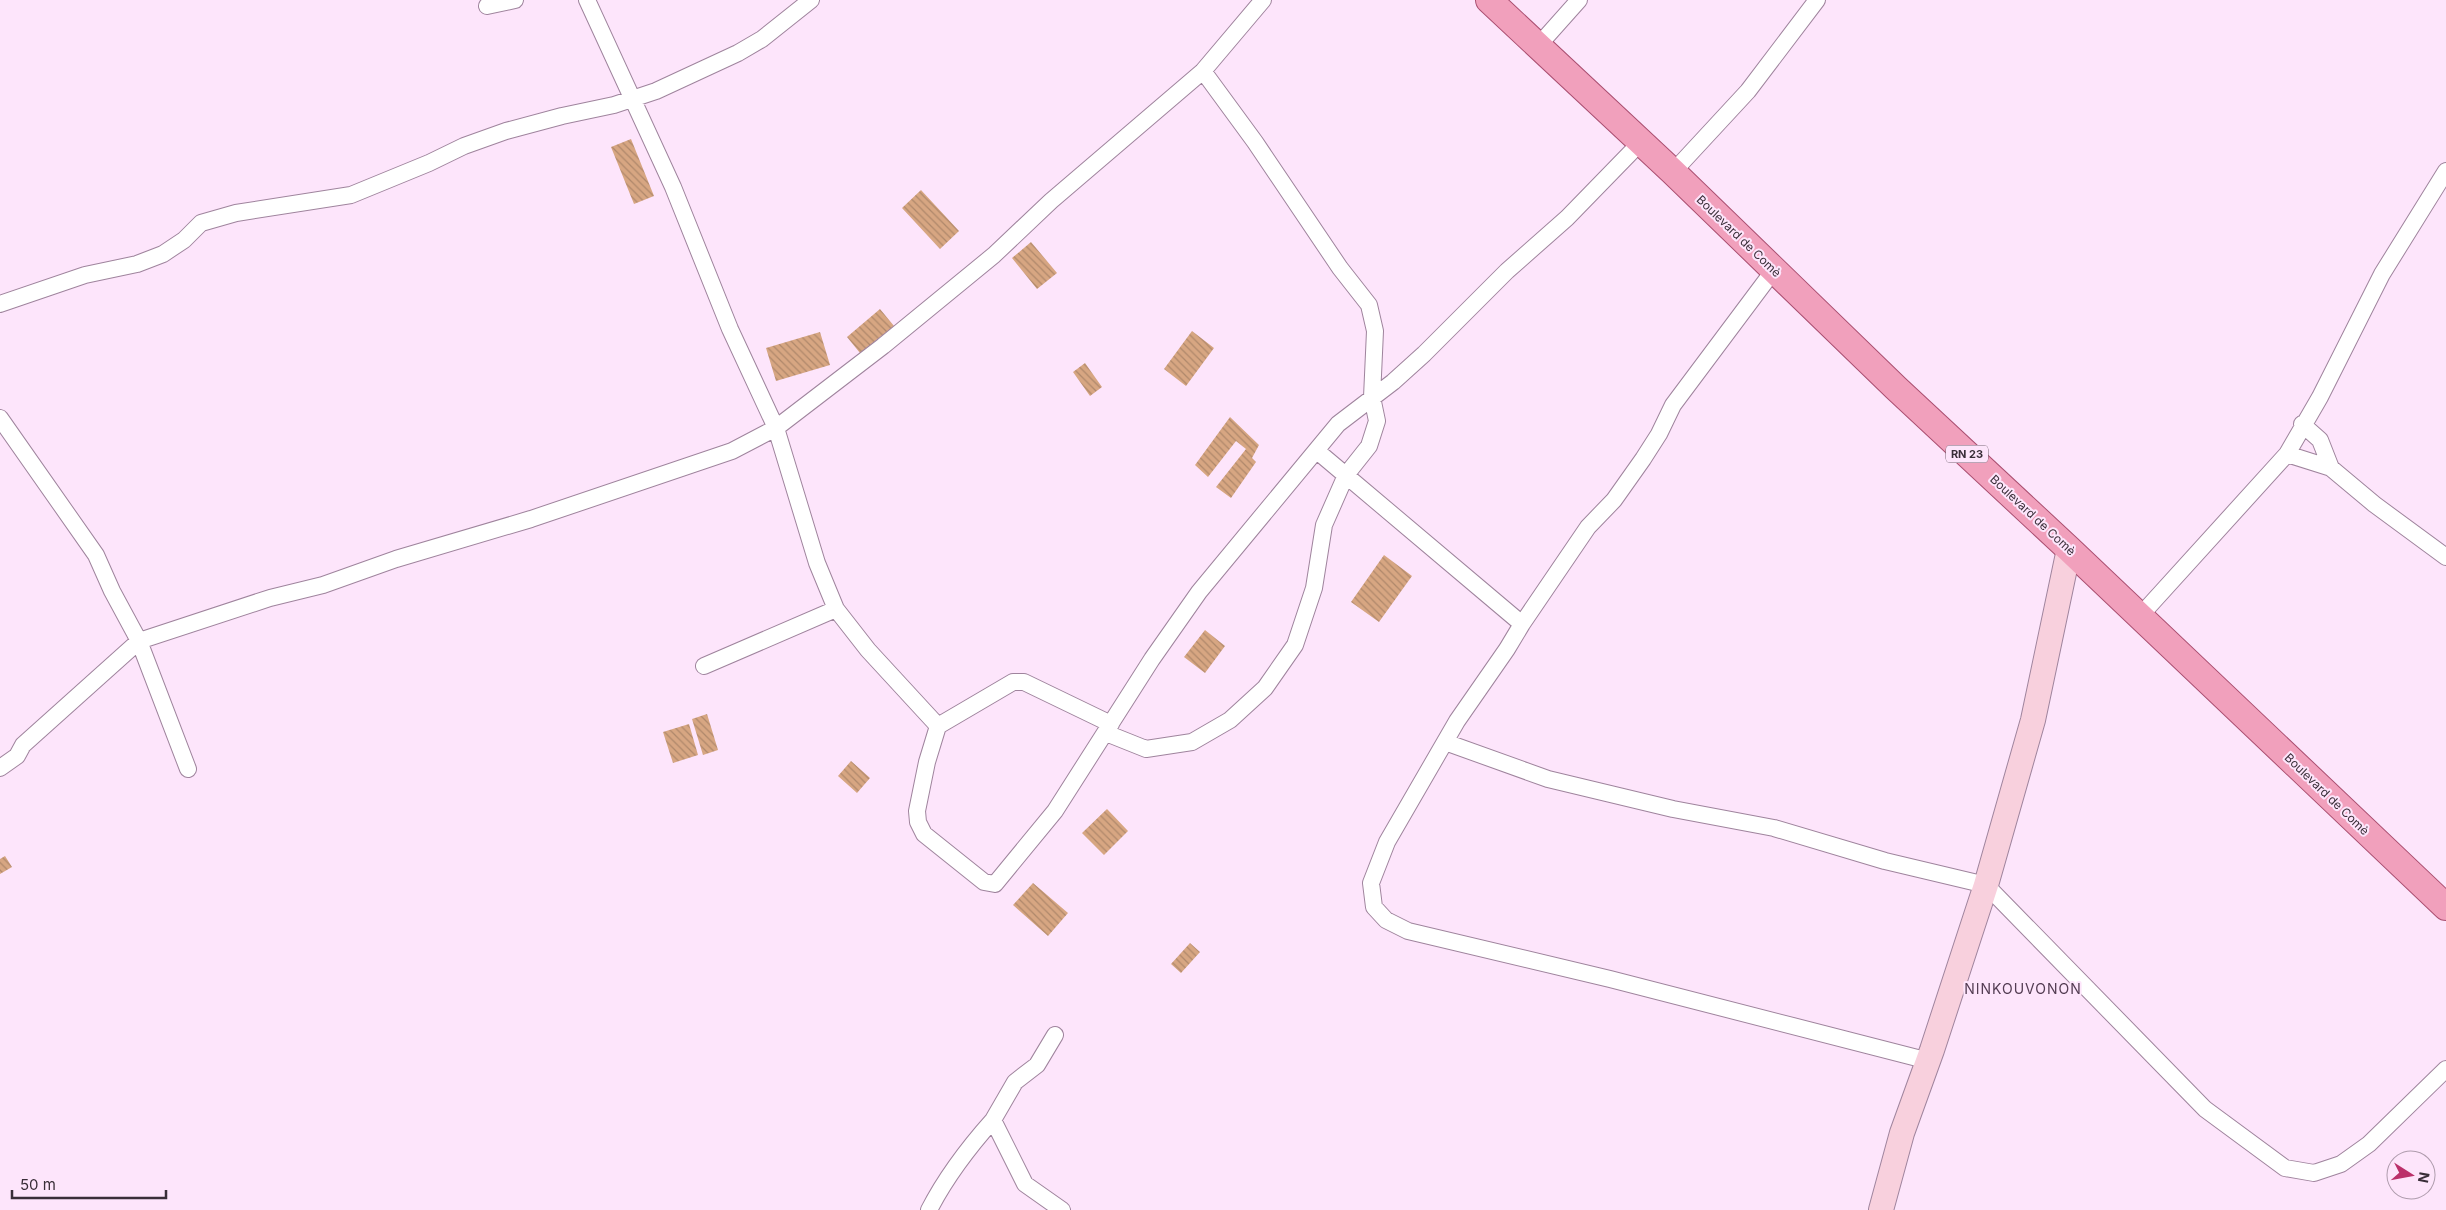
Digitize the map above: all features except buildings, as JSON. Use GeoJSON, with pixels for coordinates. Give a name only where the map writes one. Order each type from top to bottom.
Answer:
{"type":"FeatureCollection","features":[{"type":"Feature","properties":{"kind":"main road","name":"Boulevard de Comè"},"geometry":{"type":"LineString","coordinates":[[1489,0],[1673,172],[1896,388],[2069,549],[2446,907]]}},
{"type":"Feature","properties":{"kind":"street"},"geometry":{"type":"LineString","coordinates":[[487,6],[515,0]]}},
{"type":"Feature","properties":{"kind":"street"},"geometry":{"type":"LineString","coordinates":[[587,0],[673,187],[730,329],[776,428],[817,563],[836,609],[868,650],[938,726]]}},
{"type":"Feature","properties":{"kind":"street"},"geometry":{"type":"LineString","coordinates":[[0,304],[85,274],[137,264],[163,254],[184,240],[201,223],[236,213],[351,195],[430,163],[464,146],[506,131],[562,116],[614,106],[663,88],[738,53],[762,39],[811,0]]}},
{"type":"Feature","properties":{"kind":"street"},"geometry":{"type":"LineString","coordinates":[[0,768],[17,756],[23,745],[138,640],[270,598],[323,585],[396,559],[531,519],[732,451],[776,428],[883,346],[994,255],[1051,201],[1203,71],[1262,0]]}},
{"type":"Feature","properties":{"kind":"street"},"geometry":{"type":"LineString","coordinates":[[1538,46],[1578,0]]}},
{"type":"Feature","properties":{"kind":"street"},"geometry":{"type":"LineString","coordinates":[[1673,172],[1748,91],[1817,0]]}},
{"type":"Feature","properties":{"kind":"street"},"geometry":{"type":"LineString","coordinates":[[1203,71],[1255,142],[1340,268],[1369,305],[1375,331],[1372,397],[1377,421],[1369,446],[1346,475],[1324,524],[1314,588],[1295,645],[1265,688],[1230,720],[1192,742],[1146,749],[1108,728],[1024,682],[1013,682],[938,726],[919,801],[918,822],[924,834],[988,884],[995,884],[1054,811],[1108,728],[1152,659],[1199,592],[1318,451],[1338,424],[1372,397],[1393,382],[1424,354],[1461,315],[1567,218],[1640,143]]}},
{"type":"Feature","properties":{"kind":"street"},"geometry":{"type":"LineString","coordinates":[[2140,616],[2287,454],[2302,424],[2320,397],[2382,274],[2446,171]]}},
{"type":"Feature","properties":{"kind":"street"},"geometry":{"type":"LineString","coordinates":[[1774,270],[1673,405],[1659,434],[1643,459],[1614,500],[1588,527],[1445,742],[1387,842],[1371,883],[1374,907],[1386,920],[1408,931],[1610,979],[1929,1061]]}},
{"type":"Feature","properties":{"kind":"street"},"geometry":{"type":"LineString","coordinates":[[0,418],[96,555],[112,591],[138,640],[188,769]]}},
{"type":"Feature","properties":{"kind":"street"},"geometry":{"type":"LineString","coordinates":[[2302,424],[2320,440],[2331,468]]}},
{"type":"Feature","properties":{"kind":"street"},"geometry":{"type":"LineString","coordinates":[[1318,451],[1522,624]]}},
{"type":"Feature","properties":{"kind":"street"},"geometry":{"type":"LineString","coordinates":[[2287,454],[2331,468],[2374,504],[2446,557]]}},
{"type":"Feature","properties":{"kind":"street"},"geometry":{"type":"LineString","coordinates":[[1880,1210],[1902,1133],[1929,1061],[1986,885],[2033,720],[2069,549]]}},
{"type":"Feature","properties":{"kind":"street"},"geometry":{"type":"LineString","coordinates":[[704,666],[836,609]]}},
{"type":"Feature","properties":{"kind":"street"},"geometry":{"type":"LineString","coordinates":[[1445,742],[1548,779],[1673,809],[1774,828],[1884,862],[1986,885],[2205,1109],[2285,1168],[2314,1173],[2341,1164],[2369,1144],[2446,1069]]}},
{"type":"Feature","properties":{"kind":"street"},"geometry":{"type":"LineString","coordinates":[[929,1210],[943,1184],[994,1120],[1015,1082],[1037,1066],[1055,1035]]}},
{"type":"Feature","properties":{"kind":"street"},"geometry":{"type":"LineString","coordinates":[[994,1120],[1024,1184],[1062,1210]]}},
{"type":"Feature","properties":{"kind":"district","name":"NINKOUVONON"},"geometry":{"type":"Point","coordinates":[2023,988]}}]}
